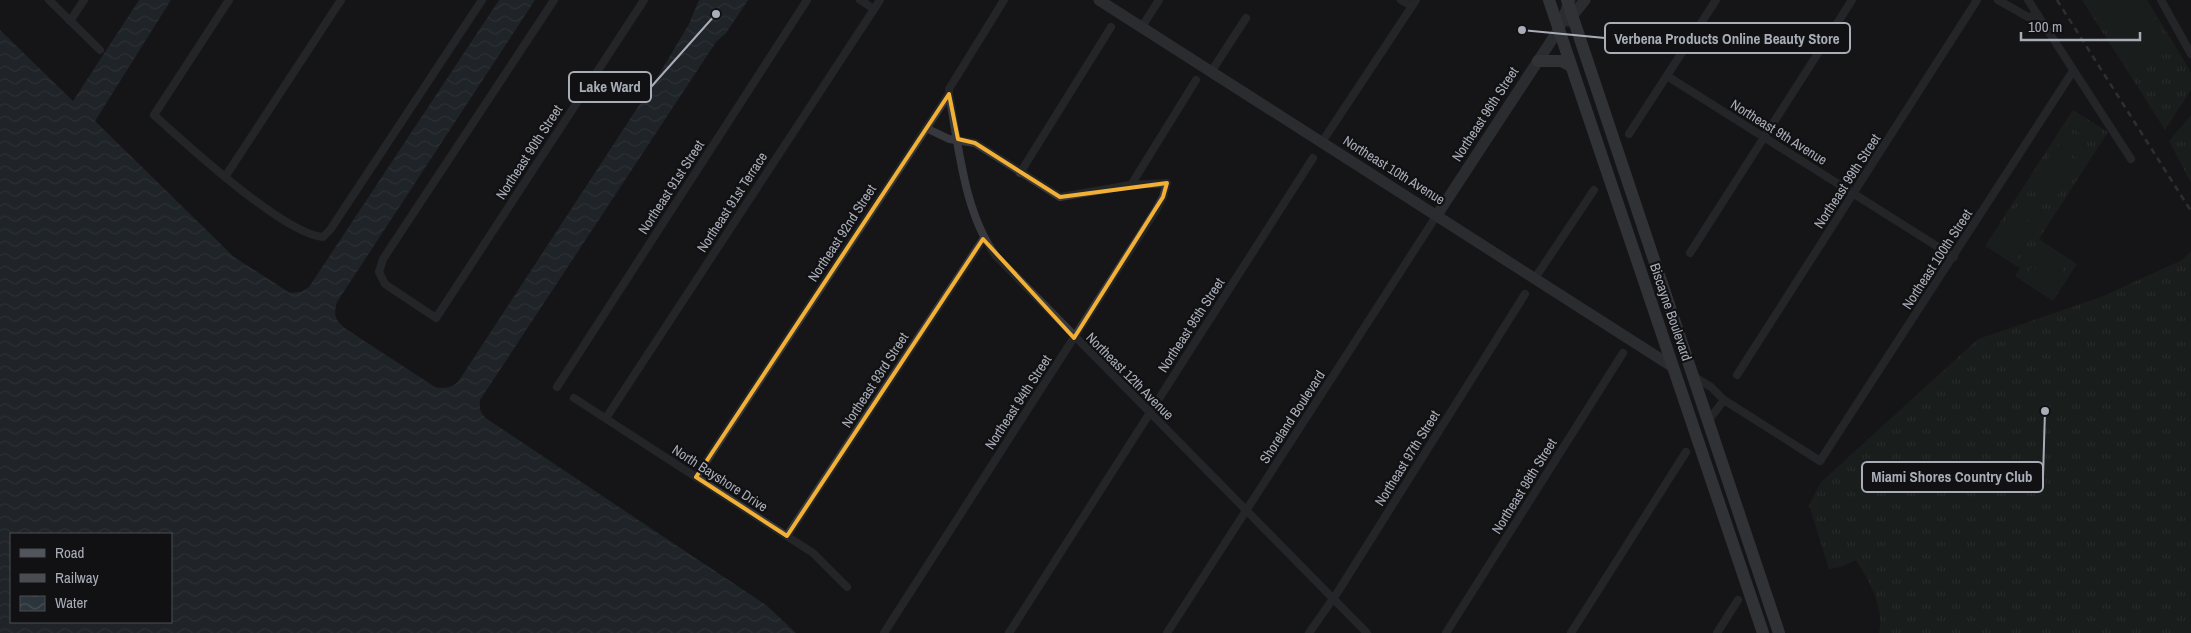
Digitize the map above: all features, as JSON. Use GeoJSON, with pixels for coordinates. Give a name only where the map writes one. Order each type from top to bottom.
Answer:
{"type":"FeatureCollection","features":[{"type":"Feature","properties":{"kind":"main road","name":"Biscayne Boulevard"},"geometry":{"type":"LineString","coordinates":[[1549,0],[1764,633]]}},
{"type":"Feature","properties":{"kind":"main road","name":"Biscayne Boulevard"},"geometry":{"type":"LineString","coordinates":[[1569,1],[1617,155],[1779,633]]}},
{"type":"Feature","properties":{"kind":"main road"},"geometry":{"type":"LineString","coordinates":[[1538,61],[1561,61],[1571,66]]}},
{"type":"Feature","properties":{"kind":"main road"},"geometry":{"type":"LineString","coordinates":[[1756,612],[1770,607]]}},
{"type":"Feature","properties":{"kind":"street"},"geometry":{"type":"LineString","coordinates":[[49,0],[100,50]]}},
{"type":"Feature","properties":{"kind":"street"},"geometry":{"type":"LineString","coordinates":[[70,21],[84,0]]}},
{"type":"Feature","properties":{"kind":"street"},"geometry":{"type":"LineString","coordinates":[[229,0],[154,115],[225,177],[297,228],[312,236],[323,237],[330,230],[482,0]]}},
{"type":"Feature","properties":{"kind":"street"},"geometry":{"type":"LineString","coordinates":[[225,177],[341,0]]}},
{"type":"Feature","properties":{"kind":"street","name":"Northeast 90th Street"},"geometry":{"type":"LineString","coordinates":[[554,0],[383,259],[379,272],[385,284],[436,318],[644,0]]}},
{"type":"Feature","properties":{"kind":"street","name":"Northeast 91st Street"},"geometry":{"type":"LineString","coordinates":[[556,387],[807,0]]}},
{"type":"Feature","properties":{"kind":"street"},"geometry":{"type":"LineString","coordinates":[[860,0],[874,9]]}},
{"type":"Feature","properties":{"kind":"street","name":"Northeast 91st Terrace"},"geometry":{"type":"LineString","coordinates":[[606,418],[880,0]]}},
{"type":"Feature","properties":{"kind":"street","name":"Northeast 92nd Street"},"geometry":{"type":"LineString","coordinates":[[696,477],[949,94],[949,88],[1004,0]]}},
{"type":"Feature","properties":{"kind":"street","name":"Northeast 10th Avenue"},"geometry":{"type":"LineString","coordinates":[[1101,0],[1141,28],[1674,367]]}},
{"type":"Feature","properties":{"kind":"street"},"geometry":{"type":"LineString","coordinates":[[1141,28],[1159,0]]}},
{"type":"Feature","properties":{"kind":"street"},"geometry":{"type":"LineString","coordinates":[[1322,142],[1414,3],[1401,0]]}},
{"type":"Feature","properties":{"kind":"street","name":"Northeast 96th Street"},"geometry":{"type":"LineString","coordinates":[[1559,29],[1574,16],[1585,0]]}},
{"type":"Feature","properties":{"kind":"street"},"geometry":{"type":"LineString","coordinates":[[1630,134],[1716,0]]}},
{"type":"Feature","properties":{"kind":"street"},"geometry":{"type":"LineString","coordinates":[[1690,253],[1852,0]]}},
{"type":"Feature","properties":{"kind":"street","name":"Northeast 99th Street"},"geometry":{"type":"LineString","coordinates":[[1737,374],[1977,0]]}},
{"type":"Feature","properties":{"kind":"street"},"geometry":{"type":"LineString","coordinates":[[1998,0],[2028,17],[2038,15]]}},
{"type":"Feature","properties":{"kind":"street"},"geometry":{"type":"LineString","coordinates":[[2028,0],[2131,160]]}},
{"type":"Feature","properties":{"kind":"street"},"geometry":{"type":"LineString","coordinates":[[2161,0],[2191,54]]}},
{"type":"Feature","properties":{"kind":"street","name":"Northeast 96th Street"},"geometry":{"type":"LineString","coordinates":[[1437,215],[1559,29],[1569,1]]}},
{"type":"Feature","properties":{"kind":"street"},"geometry":{"type":"LineString","coordinates":[[1211,72],[1246,18]]}},
{"type":"Feature","properties":{"kind":"street"},"geometry":{"type":"LineString","coordinates":[[1020,173],[1111,27]]}},
{"type":"Feature","properties":{"kind":"street","name":"Northeast 100th Street"},"geometry":{"type":"LineString","coordinates":[[1724,400],[1820,460],[2073,71]]}},
{"type":"Feature","properties":{"kind":"street","name":"Northeast 9th Avenue"},"geometry":{"type":"LineString","coordinates":[[1667,76],[1954,256]]}},
{"type":"Feature","properties":{"kind":"street"},"geometry":{"type":"LineString","coordinates":[[926,128],[949,139],[975,143],[1060,197],[1131,185],[1196,80]]}},
{"type":"Feature","properties":{"kind":"street","name":"Northeast 12th Avenue"},"geometry":{"type":"LineString","coordinates":[[949,94],[972,209],[984,238],[1006,267],[1367,633]]}},
{"type":"Feature","properties":{"kind":"street","name":"Northeast 95th Street"},"geometry":{"type":"LineString","coordinates":[[1009,633],[1313,158]]}},
{"type":"Feature","properties":{"kind":"street","name":"Northeast 94th Street"},"geometry":{"type":"LineString","coordinates":[[884,633],[1163,197],[1167,183],[1131,185]]}},
{"type":"Feature","properties":{"kind":"street"},"geometry":{"type":"LineString","coordinates":[[1535,278],[1594,190]]}},
{"type":"Feature","properties":{"kind":"street","name":"Shoreland Boulevard"},"geometry":{"type":"LineString","coordinates":[[1167,633],[1437,215]]}},
{"type":"Feature","properties":{"kind":"street","name":"Northeast 93rd Street"},"geometry":{"type":"LineString","coordinates":[[787,536],[984,238]]}},
{"type":"Feature","properties":{"kind":"street","name":"Northeast 97th Street"},"geometry":{"type":"LineString","coordinates":[[1309,633],[1525,294]]}},
{"type":"Feature","properties":{"kind":"street","name":"Northeast 98th Street"},"geometry":{"type":"LineString","coordinates":[[1446,633],[1624,353]]}},
{"type":"Feature","properties":{"kind":"street"},"geometry":{"type":"LineString","coordinates":[[1692,375],[1711,387],[1724,400],[1708,421]]}},
{"type":"Feature","properties":{"kind":"street","name":"North Bayshore Drive"},"geometry":{"type":"LineString","coordinates":[[574,398],[813,553],[847,587]]}},
{"type":"Feature","properties":{"kind":"street"},"geometry":{"type":"LineString","coordinates":[[1571,633],[1686,452]]}},
{"type":"Feature","properties":{"kind":"street"},"geometry":{"type":"LineString","coordinates":[[1717,633],[1738,600]]}},
{"type":"Feature","properties":{"kind":"highlighted area"},"geometry":{"type":"Polygon","coordinates":[[[949,94],[958,139],[975,143],[1060,197],[1167,183],[1163,197],[1074,338],[983,239],[787,536],[696,477],[949,94]]]}},
{"type":"Feature","properties":{"kind":"green space"},"geometry":{"type":"Polygon","coordinates":[[[2082,0],[2147,0],[2191,72],[2191,90],[2165,130],[2082,0]]]}},
{"type":"Feature","properties":{"kind":"green space"},"geometry":{"type":"Polygon","coordinates":[[[2104,0],[2143,0],[2171,46],[2133,73],[2092,8],[2104,0]]]}},
{"type":"Feature","properties":{"kind":"green space"},"geometry":{"type":"Polygon","coordinates":[[[2073,110],[2108,132],[2039,239],[2077,264],[2053,301],[2015,276],[2020,268],[1985,246],[2073,110]]]}},
{"type":"Feature","properties":{"kind":"green space"},"geometry":{"type":"Polygon","coordinates":[[[2076,115],[2099,131],[2092,141],[2069,126],[2076,115]]]}},
{"type":"Feature","properties":{"kind":"green space"},"geometry":{"type":"Polygon","coordinates":[[[2191,115],[2191,183],[2169,141],[2191,115]]]}},
{"type":"Feature","properties":{"kind":"green space"},"geometry":{"type":"Polygon","coordinates":[[[2064,133],[2087,149],[2080,160],[2057,144],[2064,133]]]}},
{"type":"Feature","properties":{"kind":"green space"},"geometry":{"type":"Polygon","coordinates":[[[2052,152],[2076,167],[2069,178],[2045,163],[2052,152]]]}},
{"type":"Feature","properties":{"kind":"green space"},"geometry":{"type":"Polygon","coordinates":[[[2040,170],[2064,185],[2057,196],[2033,181],[2040,170]]]}},
{"type":"Feature","properties":{"kind":"green space"},"geometry":{"type":"Polygon","coordinates":[[[2021,200],[2045,215],[2038,226],[2014,211],[2021,200]]]}},
{"type":"Feature","properties":{"kind":"green space"},"geometry":{"type":"Polygon","coordinates":[[[2010,218],[2033,233],[2026,244],[2003,228],[2010,218]]]}},
{"type":"Feature","properties":{"kind":"green space"},"geometry":{"type":"Polygon","coordinates":[[[1999,235],[2022,251],[2015,261],[1992,246],[1999,235]]]}},
{"type":"Feature","properties":{"kind":"green space"},"geometry":{"type":"Polygon","coordinates":[[[2044,248],[2067,263],[2060,274],[2037,259],[2044,248]]]}},
{"type":"Feature","properties":{"kind":"green space"},"geometry":{"type":"Polygon","coordinates":[[[2191,251],[2191,633],[1879,633],[1880,614],[1878,604],[1871,585],[1856,560],[1841,567],[1829,569],[1809,505],[1821,482],[1978,339],[2101,297],[2182,260],[2191,251]]]}},
{"type":"Feature","properties":{"kind":"green space"},"geometry":{"type":"Polygon","coordinates":[[[2032,267],[2055,282],[2049,293],[2025,278],[2032,267]]]}},
{"type":"Feature","properties":{"kind":"water"},"geometry":{"type":"Polygon","coordinates":[[[139,0],[171,0],[95,121],[234,257],[290,293],[301,292],[309,287],[499,0],[535,0],[337,302],[336,317],[339,323],[346,329],[435,387],[442,388],[452,386],[458,382],[655,81],[689,24],[699,0],[748,0],[726,33],[716,42],[480,400],[480,411],[487,419],[766,605],[796,633],[0,633],[0,30],[73,101],[139,0]]]}},
{"type":"Feature","properties":{"kind":"railway"},"geometry":{"type":"LineString","coordinates":[[2057,0],[2191,211]]}},
{"type":"Feature","properties":{"kind":"place","name":"Lake Ward"},"geometry":{"type":"Point","coordinates":[716,14]}},
{"type":"Feature","properties":{"kind":"place","name":"Verbena Products Online Beauty Store"},"geometry":{"type":"Point","coordinates":[1522,30]}},
{"type":"Feature","properties":{"kind":"place","name":"Miami Shores Country Club"},"geometry":{"type":"Point","coordinates":[2045,411]}}]}
